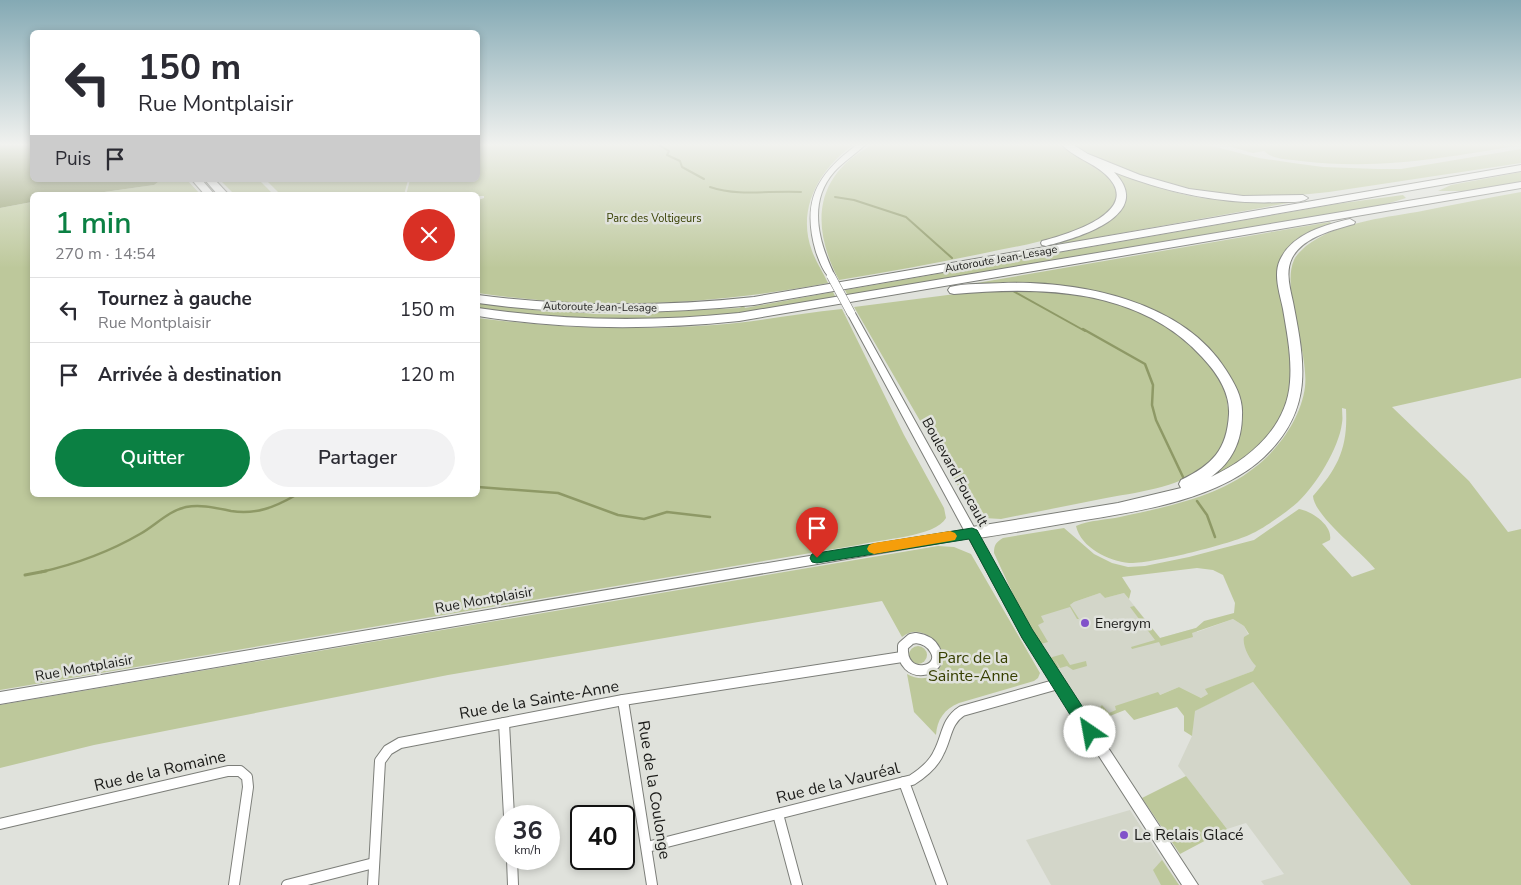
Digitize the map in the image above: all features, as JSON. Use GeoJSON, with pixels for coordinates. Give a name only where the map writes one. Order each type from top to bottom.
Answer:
{"type":"FeatureCollection","features":[{"type":"Feature","properties":{"kind":"highway"},"geometry":{"type":"LineString","coordinates":[[928,272],[1057,240],[1089,228],[1108,217],[1122,202],[1121,188],[1119,185]]}},
{"type":"Feature","properties":{"kind":"highway"},"geometry":{"type":"LineString","coordinates":[[1158,185],[1190,194],[1226,199],[1282,200],[1413,187]]}},
{"type":"Feature","properties":{"kind":"highway","name":"Autoroute Jean-Lesage"},"geometry":{"type":"LineString","coordinates":[[480,299],[586,309],[697,307],[769,299],[1423,185]]}},
{"type":"Feature","properties":{"kind":"highway","name":"Autoroute Jean-Lesage"},"geometry":{"type":"LineString","coordinates":[[480,312],[572,322],[667,322],[740,317],[1521,186]]}},
{"type":"Feature","properties":{"kind":"highway"},"geometry":{"type":"LineString","coordinates":[[972,533],[1120,509],[1208,484],[1233,473],[1259,454],[1275,437],[1286,420],[1294,399],[1298,371],[1283,275],[1286,259],[1294,248],[1307,238],[1328,229],[1433,200]]}},
{"type":"Feature","properties":{"kind":"highway"},"geometry":{"type":"LineString","coordinates":[[849,300],[995,287],[1058,288],[1117,300],[1150,313],[1173,326],[1201,348],[1220,371],[1234,401],[1235,427],[1229,449],[1218,464],[1200,477],[1151,501]]}},
{"type":"Feature","properties":{"kind":"street","name":"Boulevard Foucault"},"geometry":{"type":"LineString","coordinates":[[822,185],[815,204],[813,222],[820,256],[1014,612],[1058,684],[1191,885]]}},
{"type":"Feature","properties":{"kind":"street","name":"Rue Montplaisir"},"geometry":{"type":"LineString","coordinates":[[0,698],[972,533]]}},
{"type":"Feature","properties":{"kind":"street","name":"Rue de la Sainte-Anne"},"geometry":{"type":"LineString","coordinates":[[373,885],[380,761],[388,750],[409,740],[623,700],[902,657]]}},
{"type":"Feature","properties":{"kind":"street","name":"Rue de la Vauréal"},"geometry":{"type":"LineString","coordinates":[[647,847],[918,777],[933,762],[942,746],[946,727],[956,714],[970,708],[1058,684]]}},
{"type":"Feature","properties":{"kind":"street","name":"Rue de la Coulonge"},"geometry":{"type":"LineString","coordinates":[[623,700],[652,885]]}},
{"type":"Feature","properties":{"kind":"street"},"geometry":{"type":"LineString","coordinates":[[504,723],[508,805]]}},
{"type":"Feature","properties":{"kind":"street","name":"Rue de la Romaine"},"geometry":{"type":"LineString","coordinates":[[0,824],[228,771],[240,771],[248,777],[248,787],[234,885]]}},
{"type":"Feature","properties":{"kind":"street"},"geometry":{"type":"LineString","coordinates":[[904,782],[942,885]]}},
{"type":"Feature","properties":{"kind":"street"},"geometry":{"type":"LineString","coordinates":[[778,814],[796,885]]}},
{"type":"Feature","properties":{"kind":"street"},"geometry":{"type":"LineString","coordinates":[[287,885],[374,863]]}},
{"type":"Feature","properties":{"kind":"street"},"geometry":{"type":"LineString","coordinates":[[512,870],[513,885]]}},
{"type":"Feature","properties":{"kind":"shaded area"},"geometry":{"type":"Polygon","coordinates":[[[0,185],[152,185],[104,192],[30,192],[30,202],[0,208],[0,185]]]}},
{"type":"Feature","properties":{"kind":"shaded area"},"geometry":{"type":"Polygon","coordinates":[[[1100,593],[1105,598],[1124,593],[1160,638],[1196,628],[1197,632],[1233,619],[1244,626],[1261,660],[1253,671],[1206,689],[1208,694],[1201,698],[1179,687],[1092,723],[1025,618],[1069,606],[1074,602],[1100,593]]]}},
{"type":"Feature","properties":{"kind":"shaded area"},"geometry":{"type":"Polygon","coordinates":[[[1253,682],[1411,885],[1264,885],[1261,881],[1284,874],[1246,823],[1227,829],[1178,766],[1192,736],[1194,711],[1253,682]]]}},
{"type":"Feature","properties":{"kind":"shaded area"},"geometry":{"type":"Polygon","coordinates":[[[1130,810],[1179,885],[1051,885],[1026,840],[1130,810]]]}},
{"type":"Feature","properties":{"kind":"green space"},"geometry":{"type":"Polygon","coordinates":[[[152,185],[192,185],[198,192],[104,192],[152,185]]]}},
{"type":"Feature","properties":{"kind":"green space"},"geometry":{"type":"Polygon","coordinates":[[[225,185],[264,185],[271,192],[232,192],[225,185]]]}},
{"type":"Feature","properties":{"kind":"green space"},"geometry":{"type":"Polygon","coordinates":[[[271,185],[407,185],[405,192],[278,192],[271,185]]]}},
{"type":"Feature","properties":{"kind":"green space","name":"Parc des Voltigeurs"},"geometry":{"type":"Polygon","coordinates":[[[409,185],[817,185],[809,205],[808,235],[812,251],[828,283],[741,296],[653,303],[565,302],[480,293],[480,199],[484,198],[484,196],[480,196],[480,192],[407,192],[409,185]]]}},
{"type":"Feature","properties":{"kind":"green space"},"geometry":{"type":"Polygon","coordinates":[[[1113,185],[1118,194],[1111,207],[1101,217],[1088,225],[1059,236],[967,257],[839,280],[824,240],[823,203],[829,186],[1113,185]]]}},
{"type":"Feature","properties":{"kind":"green space"},"geometry":{"type":"Polygon","coordinates":[[[1123,185],[1152,185],[1189,196],[1219,200],[1262,202],[1305,200],[1055,245],[1119,213],[1126,199],[1123,185]]]}},
{"type":"Feature","properties":{"kind":"green space"},"geometry":{"type":"Polygon","coordinates":[[[1167,185],[1373,185],[1290,196],[1219,196],[1167,185]]]}},
{"type":"Feature","properties":{"kind":"green space"},"geometry":{"type":"Polygon","coordinates":[[[1450,185],[1500,185],[1464,191],[1438,191],[1450,185]]]}},
{"type":"Feature","properties":{"kind":"green space"},"geometry":{"type":"Polygon","coordinates":[[[1521,192],[1521,378],[1392,407],[1469,481],[1508,532],[1521,529],[1521,885],[1411,885],[1253,682],[1195,711],[1192,736],[1184,731],[1184,716],[1177,707],[1134,720],[1125,710],[1092,723],[1097,710],[1102,705],[1109,713],[1116,710],[1115,706],[1158,692],[1160,695],[1179,687],[1201,698],[1208,694],[1205,689],[1253,671],[1256,666],[1247,653],[1244,644],[1244,637],[1249,634],[1244,626],[1233,619],[1192,633],[1193,637],[1161,646],[1159,642],[1132,649],[1131,647],[1155,640],[1130,607],[1134,606],[1160,638],[1196,628],[1204,621],[1234,613],[1235,603],[1223,575],[1213,570],[1197,568],[1122,577],[1131,591],[1129,599],[1124,593],[1105,598],[1100,593],[1070,605],[1079,619],[1077,619],[1070,607],[1041,616],[1044,622],[1038,625],[1048,642],[1041,644],[1018,605],[994,553],[994,548],[997,542],[1003,538],[1064,528],[1094,554],[1112,563],[1128,567],[1145,566],[1254,540],[1299,509],[1315,516],[1325,524],[1330,534],[1330,540],[1322,544],[1352,577],[1375,569],[1321,513],[1315,504],[1313,496],[1329,476],[1340,457],[1346,423],[1346,409],[1342,408],[1340,433],[1332,454],[1312,486],[1288,510],[1251,534],[1191,553],[1129,563],[1121,562],[1097,552],[1084,541],[1076,526],[1087,522],[1155,509],[1208,494],[1240,478],[1272,452],[1294,421],[1303,399],[1305,387],[1303,356],[1291,287],[1291,272],[1294,260],[1306,246],[1331,232],[1374,219],[1521,192]]]}},
{"type":"Feature","properties":{"kind":"green space"},"geometry":{"type":"Polygon","coordinates":[[[1403,195],[1406,198],[1380,206],[848,296],[845,290],[1336,204],[1403,195]]]}},
{"type":"Feature","properties":{"kind":"green space"},"geometry":{"type":"Polygon","coordinates":[[[30,202],[30,497],[480,497],[480,318],[596,328],[655,328],[730,324],[842,309],[904,435],[944,508],[946,518],[931,529],[919,533],[858,545],[0,690],[0,208],[30,202]]]}},
{"type":"Feature","properties":{"kind":"green space"},"geometry":{"type":"Polygon","coordinates":[[[1330,222],[1332,224],[1285,255],[1293,358],[1288,404],[1271,434],[1245,461],[1206,480],[1215,473],[1237,395],[1186,332],[1097,292],[971,286],[971,284],[1330,222]]]}},
{"type":"Feature","properties":{"kind":"green space"},"geometry":{"type":"Polygon","coordinates":[[[1014,290],[1066,294],[1113,303],[1136,311],[1178,336],[1210,366],[1220,381],[1226,396],[1228,413],[1226,436],[1217,455],[1194,474],[1169,485],[1001,519],[984,518],[966,500],[854,307],[979,291],[1014,290]]]}},
{"type":"Feature","properties":{"kind":"green space"},"geometry":{"type":"Polygon","coordinates":[[[833,292],[836,298],[742,313],[643,319],[577,318],[511,313],[480,308],[480,303],[551,312],[552,310],[594,314],[648,315],[656,312],[739,308],[744,306],[745,308],[833,292]]]}},
{"type":"Feature","properties":{"kind":"green space","name":"Parc de la Sainte-Anne"},"geometry":{"type":"Polygon","coordinates":[[[938,546],[954,547],[971,554],[1040,673],[1034,681],[954,705],[942,716],[936,735],[914,712],[907,674],[918,678],[927,678],[935,673],[942,664],[940,649],[936,642],[924,633],[909,633],[902,637],[882,601],[448,675],[94,745],[0,768],[0,705],[938,546]]]}},
{"type":"Feature","properties":{"kind":"green space"},"geometry":{"type":"Polygon","coordinates":[[[914,646],[922,646],[927,651],[925,662],[914,664],[909,659],[909,651],[914,646]]]}},
{"type":"Feature","properties":{"kind":"green space"},"geometry":{"type":"Polygon","coordinates":[[[1063,654],[1070,665],[1086,661],[1087,666],[1073,670],[1067,666],[1060,668],[1055,659],[1059,668],[1056,669],[1049,658],[1063,654]]]}},
{"type":"Feature","properties":{"kind":"green space"},"geometry":{"type":"Polygon","coordinates":[[[1186,776],[1227,829],[1180,854],[1142,798],[1186,776]]]}},
{"type":"Feature","properties":{"kind":"green space"},"geometry":{"type":"Polygon","coordinates":[[[1162,860],[1179,885],[1161,885],[1153,870],[1162,860]]]}},
{"type":"Feature","properties":{"kind":"waterway"},"geometry":{"type":"LineString","coordinates":[[710,187],[733,192],[801,192]]}},
{"type":"Feature","properties":{"kind":"waterway"},"geometry":{"type":"LineString","coordinates":[[835,197],[854,200],[906,217],[952,258]]}},
{"type":"Feature","properties":{"kind":"waterway"},"geometry":{"type":"LineString","coordinates":[[1013,291],[1085,331]]}},
{"type":"Feature","properties":{"kind":"waterway"},"geometry":{"type":"LineString","coordinates":[[1083,329],[1145,364],[1153,385],[1152,405],[1156,420],[1183,477]]}},
{"type":"Feature","properties":{"kind":"waterway"},"geometry":{"type":"LineString","coordinates":[[480,487],[558,493],[618,515],[644,519],[667,512],[710,517]]}},
{"type":"Feature","properties":{"kind":"waterway"},"geometry":{"type":"LineString","coordinates":[[42,572],[104,552],[140,534],[168,515],[186,507],[203,506],[249,512],[265,509],[292,497]]}},
{"type":"Feature","properties":{"kind":"waterway"},"geometry":{"type":"LineString","coordinates":[[1197,501],[1207,515],[1215,537]]}},
{"type":"Feature","properties":{"kind":"waterway"},"geometry":{"type":"LineString","coordinates":[[42,572],[46,571]]}},
{"type":"Feature","properties":{"kind":"waterway"},"geometry":{"type":"LineString","coordinates":[[25,575],[42,572]]}},
{"type":"Feature","properties":{"kind":"slow traffic"},"geometry":{"type":"LineString","coordinates":[[874,549],[950,536]]}},
{"type":"Feature","properties":{"kind":"place","name":"Energym"},"geometry":{"type":"Point","coordinates":[1085,623]}},
{"type":"Feature","properties":{"kind":"place","name":"Le Relais Glacé"},"geometry":{"type":"Point","coordinates":[1124,835]}},
{"type":"Feature","properties":{"kind":"route"},"geometry":{"type":"LineString","coordinates":[[817,558],[972,533],[1027,634],[1090,732]]}}]}
